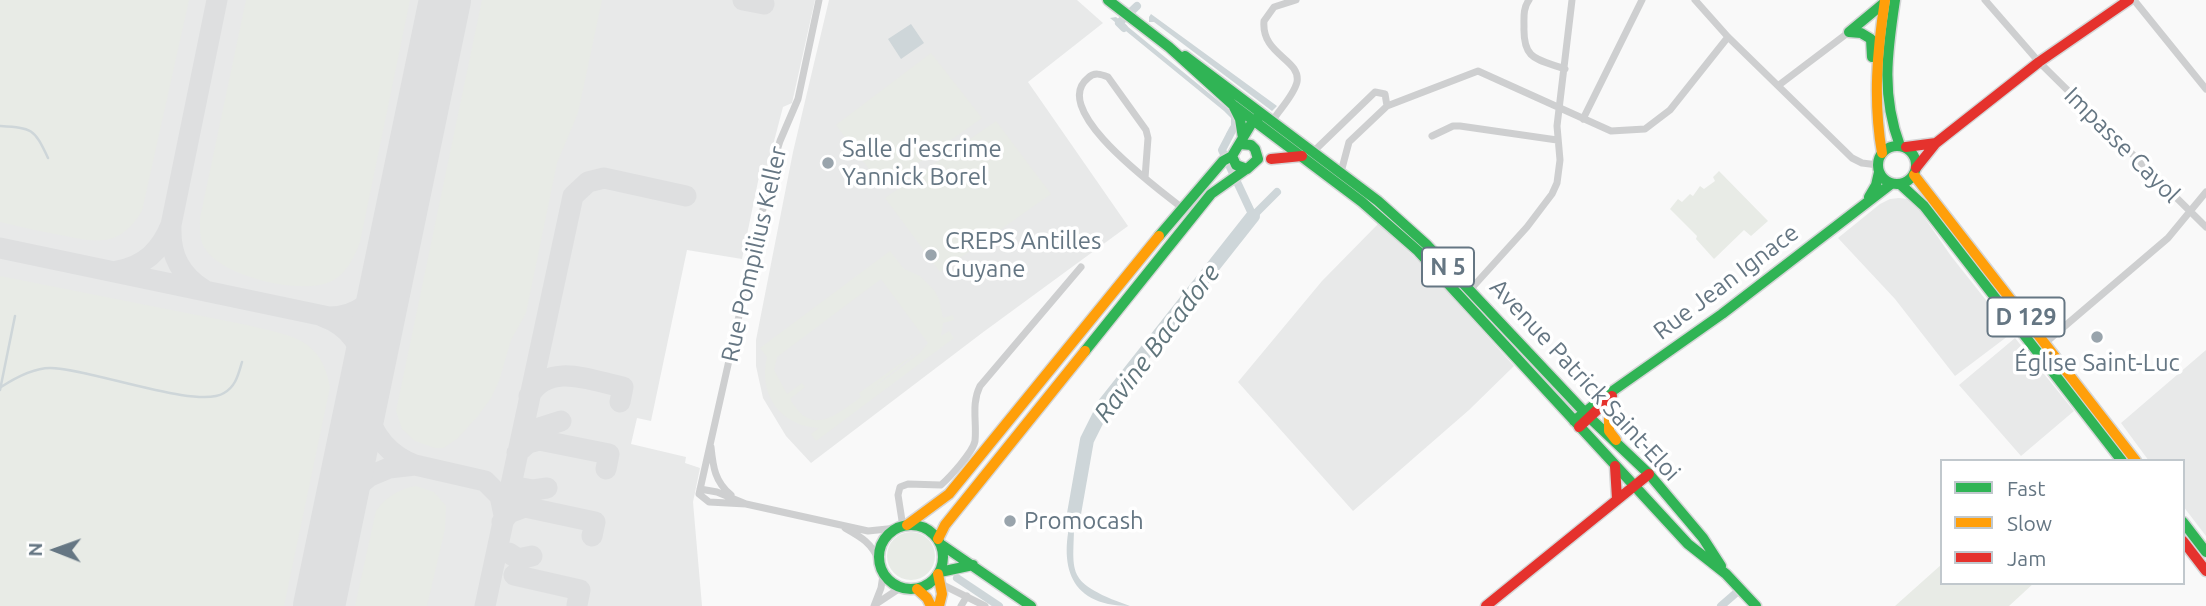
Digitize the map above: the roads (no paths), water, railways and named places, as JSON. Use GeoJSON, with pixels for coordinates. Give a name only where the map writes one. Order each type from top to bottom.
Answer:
{"type":"FeatureCollection","features":[{"type":"Feature","properties":{"kind":"main road","name":"Avenue Patrick Saint-Eloi"},"geometry":{"type":"LineString","coordinates":[[1108,0],[1169,47],[1233,105],[1362,202],[1418,251],[1688,544],[1726,574],[1756,606]]}},
{"type":"Feature","properties":{"kind":"main road"},"geometry":{"type":"LineString","coordinates":[[1896,184],[1915,171],[1936,143],[2039,62],[2132,0]]}},
{"type":"Feature","properties":{"kind":"main road"},"geometry":{"type":"LineString","coordinates":[[1849,32],[1888,1]]}},
{"type":"Feature","properties":{"kind":"main road"},"geometry":{"type":"LineString","coordinates":[[1875,109],[1876,64],[1888,1]]}},
{"type":"Feature","properties":{"kind":"main road","name":"D 129"},"geometry":{"type":"LineString","coordinates":[[1888,1],[1885,82],[1888,107],[1903,147],[1914,156],[1915,171],[2134,459]]}},
{"type":"Feature","properties":{"kind":"main road"},"geometry":{"type":"LineString","coordinates":[[1849,32],[1861,33],[1871,39],[1875,109],[1882,153],[1878,168]]}},
{"type":"Feature","properties":{"kind":"main road","name":"Avenue Patrick Saint-Eloi"},"geometry":{"type":"LineString","coordinates":[[1169,47],[1190,58],[1314,151],[1342,168],[1426,244],[1587,415],[1649,474],[1703,538],[1726,574]]}},
{"type":"Feature","properties":{"kind":"main road"},"geometry":{"type":"LineString","coordinates":[[1233,105],[1240,120],[1241,141]]}},
{"type":"Feature","properties":{"kind":"main road"},"geometry":{"type":"LineString","coordinates":[[973,565],[917,589],[900,588],[890,583],[883,575],[879,561],[883,542],[948,494],[1182,208],[1228,157],[1253,121],[1258,117],[1272,118]]}},
{"type":"Feature","properties":{"kind":"main road"},"geometry":{"type":"LineString","coordinates":[[939,606],[940,542],[953,514],[1211,194],[1243,172],[1271,159],[1297,138]]}},
{"type":"Feature","properties":{"kind":"main road"},"geometry":{"type":"LineString","coordinates":[[1241,141],[1250,144],[1258,155],[1243,172]]}},
{"type":"Feature","properties":{"kind":"main road"},"geometry":{"type":"LineString","coordinates":[[1882,153],[1890,147],[1936,143]]}},
{"type":"Feature","properties":{"kind":"main road"},"geometry":{"type":"LineString","coordinates":[[1271,159],[1302,156]]}},
{"type":"Feature","properties":{"kind":"main road"},"geometry":{"type":"LineString","coordinates":[[1228,157],[1243,172]]}},
{"type":"Feature","properties":{"kind":"main road","name":"D 129"},"geometry":{"type":"LineString","coordinates":[[1878,168],[1882,177],[1896,184],[1924,206],[2120,459]]}},
{"type":"Feature","properties":{"kind":"main road","name":"Rue Jean Ignace"},"geometry":{"type":"LineString","coordinates":[[1863,205],[1876,185],[1878,168]]}},
{"type":"Feature","properties":{"kind":"main road","name":"Rue Jean Ignace"},"geometry":{"type":"LineString","coordinates":[[1577,424],[1604,397],[1722,314],[1863,205],[1896,184]]}},
{"type":"Feature","properties":{"kind":"main road","name":"Rue Jean Ignace"},"geometry":{"type":"LineString","coordinates":[[1587,415],[1609,401],[1615,391]]}},
{"type":"Feature","properties":{"kind":"main road"},"geometry":{"type":"LineString","coordinates":[[1609,401],[1609,431],[1628,456]]}},
{"type":"Feature","properties":{"kind":"main road"},"geometry":{"type":"LineString","coordinates":[[1615,467],[1617,499]]}},
{"type":"Feature","properties":{"kind":"main road"},"geometry":{"type":"LineString","coordinates":[[1486,606],[1649,474]]}},
{"type":"Feature","properties":{"kind":"main road"},"geometry":{"type":"LineString","coordinates":[[2185,525],[2206,552]]}},
{"type":"Feature","properties":{"kind":"main road"},"geometry":{"type":"LineString","coordinates":[[902,527],[927,529],[940,542],[1031,606]]}},
{"type":"Feature","properties":{"kind":"main road"},"geometry":{"type":"LineString","coordinates":[[2185,544],[2206,571]]}},
{"type":"Feature","properties":{"kind":"main road"},"geometry":{"type":"LineString","coordinates":[[917,589],[928,598],[931,606]]}},
{"type":"Feature","properties":{"kind":"street","name":"Rue Pompilius Keller"},"geometry":{"type":"LineString","coordinates":[[700,491],[774,160],[779,141],[798,99],[819,0]]}},
{"type":"Feature","properties":{"kind":"street"},"geometry":{"type":"LineString","coordinates":[[1272,118],[1297,84],[1297,76],[1294,67],[1275,52],[1266,39],[1264,21],[1274,7],[1296,0]]}},
{"type":"Feature","properties":{"kind":"street"},"geometry":{"type":"LineString","coordinates":[[1529,0],[1524,6],[1526,50],[1535,58],[1566,69]]}},
{"type":"Feature","properties":{"kind":"street"},"geometry":{"type":"LineString","coordinates":[[1470,290],[1527,227],[1552,194],[1560,160],[1559,108],[1566,69],[1572,0]]}},
{"type":"Feature","properties":{"kind":"street"},"geometry":{"type":"LineString","coordinates":[[1583,119],[1642,0]]}},
{"type":"Feature","properties":{"kind":"street"},"geometry":{"type":"LineString","coordinates":[[1695,0],[1820,129],[1852,158],[1878,168]]}},
{"type":"Feature","properties":{"kind":"street","name":"Impasse Cayol"},"geometry":{"type":"LineString","coordinates":[[1985,0],[2039,62],[2206,227]]}},
{"type":"Feature","properties":{"kind":"street"},"geometry":{"type":"LineString","coordinates":[[2132,0],[2206,89]]}},
{"type":"Feature","properties":{"kind":"street"},"geometry":{"type":"LineString","coordinates":[[1779,85],[1849,32]]}},
{"type":"Feature","properties":{"kind":"street"},"geometry":{"type":"LineString","coordinates":[[1342,168],[1353,138],[1387,106],[1478,71],[1611,131],[1645,130],[1670,110],[1728,37]]}},
{"type":"Feature","properties":{"kind":"street"},"geometry":{"type":"LineString","coordinates":[[1145,178],[1148,138],[1146,130],[1108,77],[1099,74],[1087,78],[1079,92],[1078,100],[1086,117],[1110,148],[1145,178],[1182,208]]}},
{"type":"Feature","properties":{"kind":"street"},"geometry":{"type":"LineString","coordinates":[[1314,151],[1376,92],[1385,94],[1387,106]]}},
{"type":"Feature","properties":{"kind":"street"},"geometry":{"type":"LineString","coordinates":[[1432,136],[1453,126],[1460,126],[1558,139]]}},
{"type":"Feature","properties":{"kind":"street"},"geometry":{"type":"LineString","coordinates":[[2045,342],[2168,238],[2206,192]]}},
{"type":"Feature","properties":{"kind":"street"},"geometry":{"type":"LineString","coordinates":[[700,491],[709,502],[746,504],[876,532],[902,527],[898,495],[900,487],[908,484],[941,485],[972,450],[975,440],[975,402],[980,386],[1081,267]]}},
{"type":"Feature","properties":{"kind":"street","name":"Rue Pompilius Keller"},"geometry":{"type":"LineString","coordinates":[[712,429],[711,446],[715,475],[723,488],[734,498]]}},
{"type":"Feature","properties":{"kind":"street"},"geometry":{"type":"LineString","coordinates":[[700,491],[734,498],[746,504]]}},
{"type":"Feature","properties":{"kind":"street"},"geometry":{"type":"LineString","coordinates":[[839,524],[866,540],[879,561]]}},
{"type":"Feature","properties":{"kind":"street"},"geometry":{"type":"LineString","coordinates":[[875,605],[883,575]]}},
{"type":"Feature","properties":{"kind":"street"},"geometry":{"type":"LineString","coordinates":[[940,577],[985,606]]}},
{"type":"Feature","properties":{"kind":"street"},"geometry":{"type":"LineString","coordinates":[[875,605],[900,588]]}},
{"type":"Feature","properties":{"kind":"street"},"geometry":{"type":"LineString","coordinates":[[961,606],[967,596]]}},
{"type":"Feature","properties":{"kind":"waterway"},"geometry":{"type":"LineString","coordinates":[[1124,28],[1119,23],[1137,6]]}},
{"type":"Feature","properties":{"kind":"waterway"},"geometry":{"type":"LineString","coordinates":[[0,126],[31,132],[48,158]]}},
{"type":"Feature","properties":{"kind":"waterway"},"geometry":{"type":"LineString","coordinates":[[1233,129],[1222,150],[1253,216],[1277,192]]}},
{"type":"Feature","properties":{"kind":"waterway","name":"Ravine Bacadore"},"geometry":{"type":"LineString","coordinates":[[1072,525],[1087,440],[1106,402],[1253,216]]}},
{"type":"Feature","properties":{"kind":"waterway"},"geometry":{"type":"LineString","coordinates":[[0,390],[15,316]]}},
{"type":"Feature","properties":{"kind":"waterway"},"geometry":{"type":"LineString","coordinates":[[1,387],[18,377],[50,368],[90,374],[168,393],[211,397],[224,393],[231,387],[242,362]]}},
{"type":"Feature","properties":{"kind":"waterway"},"geometry":{"type":"LineString","coordinates":[[957,578],[999,606]]}},
{"type":"Feature","properties":{"kind":"waterway"},"geometry":{"type":"LineString","coordinates":[[1721,606],[1736,593]]}},
{"type":"Feature","properties":{"kind":"place","name":"Salle d'escrime Yannick Borel"},"geometry":{"type":"Point","coordinates":[828,163]}},
{"type":"Feature","properties":{"kind":"place","name":"CREPS Antilles Guyane"},"geometry":{"type":"Point","coordinates":[931,255]}},
{"type":"Feature","properties":{"kind":"place","name":"Église Saint-Luc"},"geometry":{"type":"Point","coordinates":[2097,337]}},
{"type":"Feature","properties":{"kind":"place","name":"Promocash"},"geometry":{"type":"Point","coordinates":[1010,521]}}]}
